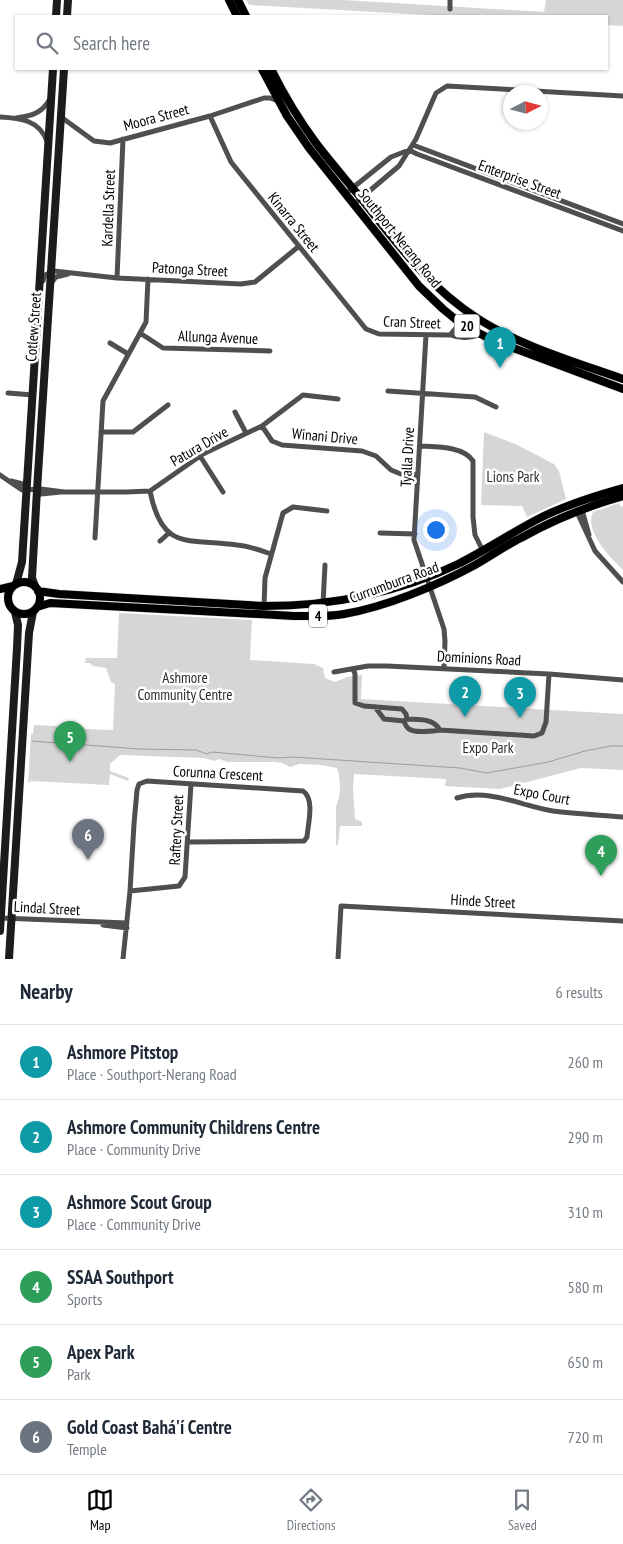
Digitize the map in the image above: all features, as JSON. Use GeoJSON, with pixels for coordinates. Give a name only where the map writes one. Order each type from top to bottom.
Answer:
{"type":"FeatureCollection","features":[{"type":"Feature","properties":{"kind":"main road"},"geometry":{"type":"LineString","coordinates":[[56,15],[57,0]]}},
{"type":"Feature","properties":{"kind":"main road"},"geometry":{"type":"LineString","coordinates":[[65,15],[66,0]]}},
{"type":"Feature","properties":{"kind":"main road"},"geometry":{"type":"LineString","coordinates":[[229,0],[236,15]]}},
{"type":"Feature","properties":{"kind":"main road"},"geometry":{"type":"LineString","coordinates":[[238,0],[246,15]]}},
{"type":"Feature","properties":{"kind":"main road","name":"Cotlew Street"},"geometry":{"type":"LineString","coordinates":[[15,585],[22,562],[53,70]]}},
{"type":"Feature","properties":{"kind":"main road","name":"Cotlew Street"},"geometry":{"type":"LineString","coordinates":[[36,588],[32,578],[36,490],[64,70]]}},
{"type":"Feature","properties":{"kind":"main road","name":"Southport-Nerang Road"},"geometry":{"type":"LineString","coordinates":[[262,70],[278,101],[304,142],[424,292],[460,323],[482,334],[556,365],[623,389]]}},
{"type":"Feature","properties":{"kind":"main road","name":"Southport-Nerang Road"},"geometry":{"type":"LineString","coordinates":[[272,70],[282,91],[301,122],[418,269],[437,288],[467,312],[496,329],[530,345],[623,379]]}},
{"type":"Feature","properties":{"kind":"main road","name":"Currumburra Road"},"geometry":{"type":"LineString","coordinates":[[36,588],[59,594],[264,606],[322,604],[389,591],[426,578],[484,551],[538,519],[575,503],[623,488]]}},
{"type":"Feature","properties":{"kind":"main road","name":"Currumburra Road"},"geometry":{"type":"LineString","coordinates":[[35,609],[45,603],[58,603],[294,616],[345,614],[374,606],[429,586],[474,565],[531,532],[580,511],[622,497]]}},
{"type":"Feature","properties":{"kind":"main road"},"geometry":{"type":"LineString","coordinates":[[575,503],[580,511]]}},
{"type":"Feature","properties":{"kind":"main road","name":"4"},"geometry":{"type":"LineString","coordinates":[[0,589],[23,582],[29,583],[36,588]]}},
{"type":"Feature","properties":{"kind":"main road"},"geometry":{"type":"LineString","coordinates":[[0,931],[1,882],[18,641],[18,626],[8,596],[15,585]]}},
{"type":"Feature","properties":{"kind":"main road"},"geometry":{"type":"LineString","coordinates":[[9,959],[29,633],[35,609],[40,599],[36,588]]}},
{"type":"Feature","properties":{"kind":"main road","name":"4"},"geometry":{"type":"LineString","coordinates":[[0,602],[24,615],[35,609]]}},
{"type":"Feature","properties":{"kind":"main road"},"geometry":{"type":"LineString","coordinates":[[264,606],[267,610],[294,616]]}},
{"type":"Feature","properties":{"kind":"street"},"geometry":{"type":"LineString","coordinates":[[450,0],[450,9]]}},
{"type":"Feature","properties":{"kind":"street"},"geometry":{"type":"LineString","coordinates":[[345,194],[391,158],[408,150],[413,145],[436,93],[447,86],[623,96]]}},
{"type":"Feature","properties":{"kind":"street"},"geometry":{"type":"LineString","coordinates":[[264,98],[268,95],[271,88]]}},
{"type":"Feature","properties":{"kind":"street"},"geometry":{"type":"LineString","coordinates":[[264,98],[278,101]]}},
{"type":"Feature","properties":{"kind":"street","name":"Moora Street"},"geometry":{"type":"LineString","coordinates":[[60,117],[94,141],[110,143],[210,116],[264,98]]}},
{"type":"Feature","properties":{"kind":"street"},"geometry":{"type":"LineString","coordinates":[[14,118],[36,114],[46,106],[50,99]]}},
{"type":"Feature","properties":{"kind":"street","name":"Kinarra Street"},"geometry":{"type":"LineString","coordinates":[[210,116],[231,162],[361,324],[373,333]]}},
{"type":"Feature","properties":{"kind":"street"},"geometry":{"type":"LineString","coordinates":[[0,117],[14,118],[33,123],[39,127],[48,146]]}},
{"type":"Feature","properties":{"kind":"street","name":"Kardella Street"},"geometry":{"type":"LineString","coordinates":[[117,278],[123,139]]}},
{"type":"Feature","properties":{"kind":"street","name":"Enterprise Street"},"geometry":{"type":"LineString","coordinates":[[413,145],[623,224]]}},
{"type":"Feature","properties":{"kind":"street"},"geometry":{"type":"LineString","coordinates":[[354,204],[400,166],[408,150]]}},
{"type":"Feature","properties":{"kind":"street","name":"Enterprise Street"},"geometry":{"type":"LineString","coordinates":[[408,150],[623,231]]}},
{"type":"Feature","properties":{"kind":"street","name":"Patonga Street"},"geometry":{"type":"LineString","coordinates":[[50,271],[117,278],[241,284],[255,282],[298,247]]}},
{"type":"Feature","properties":{"kind":"street"},"geometry":{"type":"LineString","coordinates":[[38,315],[43,278],[50,271]]}},
{"type":"Feature","properties":{"kind":"street"},"geometry":{"type":"LineString","coordinates":[[49,290],[54,278],[68,274]]}},
{"type":"Feature","properties":{"kind":"street"},"geometry":{"type":"LineString","coordinates":[[95,538],[102,400],[146,322],[148,279]]}},
{"type":"Feature","properties":{"kind":"street","name":"Cran Street"},"geometry":{"type":"LineString","coordinates":[[373,333],[451,335],[467,312]]}},
{"type":"Feature","properties":{"kind":"street","name":"Allunga Avenue"},"geometry":{"type":"LineString","coordinates":[[140,333],[163,348],[270,351]]}},
{"type":"Feature","properties":{"kind":"street"},"geometry":{"type":"LineString","coordinates":[[451,335],[456,337],[474,337],[482,334]]}},
{"type":"Feature","properties":{"kind":"street","name":"Tyalla Drive"},"geometry":{"type":"LineString","coordinates":[[426,335],[414,540],[444,629],[446,648],[444,669]]}},
{"type":"Feature","properties":{"kind":"street"},"geometry":{"type":"LineString","coordinates":[[110,343],[128,354]]}},
{"type":"Feature","properties":{"kind":"street"},"geometry":{"type":"LineString","coordinates":[[388,391],[476,398],[496,407]]}},
{"type":"Feature","properties":{"kind":"street"},"geometry":{"type":"LineString","coordinates":[[8,393],[33,395]]}},
{"type":"Feature","properties":{"kind":"street","name":"Patura Drive"},"geometry":{"type":"LineString","coordinates":[[150,491],[200,456],[262,426],[303,395],[338,399]]}},
{"type":"Feature","properties":{"kind":"street"},"geometry":{"type":"LineString","coordinates":[[101,432],[133,432],[168,405]]}},
{"type":"Feature","properties":{"kind":"street"},"geometry":{"type":"LineString","coordinates":[[235,412],[246,433]]}},
{"type":"Feature","properties":{"kind":"street","name":"Winani Drive"},"geometry":{"type":"LineString","coordinates":[[262,426],[272,441],[282,445],[362,451],[376,456],[390,470],[401,474],[418,475]]}},
{"type":"Feature","properties":{"kind":"street"},"geometry":{"type":"LineString","coordinates":[[420,446],[448,448],[469,455],[473,462],[473,517],[475,535],[484,551]]}},
{"type":"Feature","properties":{"kind":"street"},"geometry":{"type":"LineString","coordinates":[[200,456],[223,492]]}},
{"type":"Feature","properties":{"kind":"street"},"geometry":{"type":"LineString","coordinates":[[2,477],[23,484],[27,489],[36,490],[41,494],[150,491],[154,510],[160,524],[169,532],[185,541],[237,544],[253,547],[271,554]]}},
{"type":"Feature","properties":{"kind":"street"},"geometry":{"type":"LineString","coordinates":[[264,606],[265,578],[283,513],[293,507],[327,511]]}},
{"type":"Feature","properties":{"kind":"street"},"geometry":{"type":"LineString","coordinates":[[580,511],[593,548],[623,582]]}},
{"type":"Feature","properties":{"kind":"street"},"geometry":{"type":"LineString","coordinates":[[160,541],[169,532]]}},
{"type":"Feature","properties":{"kind":"street"},"geometry":{"type":"LineString","coordinates":[[380,533],[414,534]]}},
{"type":"Feature","properties":{"kind":"street"},"geometry":{"type":"LineString","coordinates":[[322,604],[325,565]]}},
{"type":"Feature","properties":{"kind":"street","name":"Dominions Road"},"geometry":{"type":"LineString","coordinates":[[334,672],[353,668],[387,666],[549,674],[623,680]]}},
{"type":"Feature","properties":{"kind":"street"},"geometry":{"type":"LineString","coordinates":[[353,668],[355,674],[355,703],[358,705],[402,709],[406,714],[405,720],[409,729],[428,732],[440,730],[534,736],[542,732],[546,722],[549,674]]}},
{"type":"Feature","properties":{"kind":"street"},"geometry":{"type":"LineString","coordinates":[[375,707],[384,719],[430,721],[436,723],[440,730]]}},
{"type":"Feature","properties":{"kind":"street","name":"Corunna Crescent"},"geometry":{"type":"LineString","coordinates":[[123,959],[138,786],[147,782],[191,784],[303,791],[309,796],[307,837],[304,841],[188,842]]}},
{"type":"Feature","properties":{"kind":"street","name":"Raftery Street"},"geometry":{"type":"LineString","coordinates":[[130,891],[179,886],[185,877],[191,784]]}},
{"type":"Feature","properties":{"kind":"street","name":"Expo Court"},"geometry":{"type":"LineString","coordinates":[[457,798],[468,794],[491,797],[553,811],[623,817]]}},
{"type":"Feature","properties":{"kind":"street"},"geometry":{"type":"LineString","coordinates":[[1,882],[14,882]]}},
{"type":"Feature","properties":{"kind":"street","name":"Hinde Street"},"geometry":{"type":"LineString","coordinates":[[338,959],[342,906],[623,921]]}},
{"type":"Feature","properties":{"kind":"street","name":"Lindal Street"},"geometry":{"type":"LineString","coordinates":[[1,918],[127,926]]}},
{"type":"Feature","properties":{"kind":"green space"},"geometry":{"type":"Polygon","coordinates":[[[246,0],[343,0],[544,12],[546,0],[623,0],[623,26],[608,25],[608,15],[429,15],[249,5],[246,0]]]}},
{"type":"Feature","properties":{"kind":"green space","name":"Lions Park"},"geometry":{"type":"Polygon","coordinates":[[[484,432],[515,444],[554,464],[559,471],[566,499],[527,517],[522,506],[481,505],[484,432]]]}},
{"type":"Feature","properties":{"kind":"green space"},"geometry":{"type":"Polygon","coordinates":[[[619,503],[621,507],[623,506],[623,570],[600,544],[592,528],[591,520],[593,512],[619,503]]]}},
{"type":"Feature","properties":{"kind":"green space"},"geometry":{"type":"Polygon","coordinates":[[[119,613],[252,620],[250,660],[314,664],[323,668],[325,678],[335,682],[347,677],[362,675],[361,699],[623,714],[623,770],[581,768],[500,789],[445,786],[446,779],[354,774],[355,819],[362,822],[362,826],[340,826],[338,845],[336,845],[336,807],[340,787],[337,768],[299,764],[290,767],[275,762],[227,762],[219,759],[214,761],[204,758],[120,755],[110,764],[110,771],[129,778],[128,781],[110,774],[109,785],[31,781],[28,783],[31,734],[33,734],[34,725],[77,726],[84,727],[85,729],[113,730],[115,684],[111,682],[106,668],[85,663],[86,658],[117,658],[119,613]]]}},
{"type":"Feature","properties":{"kind":"waterway"},"geometry":{"type":"LineString","coordinates":[[32,741],[140,749],[196,750],[207,754],[212,752],[278,758],[293,757],[460,768],[487,773],[548,762],[585,751],[611,746],[623,746]]}},
{"type":"Feature","properties":{"kind":"place","name":"Ashmore Pitstop"},"geometry":{"type":"Point","coordinates":[500,368]}},
{"type":"Feature","properties":{"kind":"place","name":"Ashmore Community Childrens Centre"},"geometry":{"type":"Point","coordinates":[465,717]}},
{"type":"Feature","properties":{"kind":"place","name":"Ashmore Scout Group"},"geometry":{"type":"Point","coordinates":[520,718]}},
{"type":"Feature","properties":{"kind":"place","name":"Apex Park"},"geometry":{"type":"Point","coordinates":[70,762]}},
{"type":"Feature","properties":{"kind":"place","name":"Gold Coast Bahá'í Centre"},"geometry":{"type":"Point","coordinates":[88,860]}},
{"type":"Feature","properties":{"kind":"place","name":"SSAA Southport"},"geometry":{"type":"Point","coordinates":[601,876]}},
{"type":"Feature","properties":{"kind":"park label","name":"Ashmore Community Centre"},"geometry":{"type":"Point","coordinates":[185,686]}},
{"type":"Feature","properties":{"kind":"park label","name":"Expo Park"},"geometry":{"type":"Point","coordinates":[488,747]}}]}
